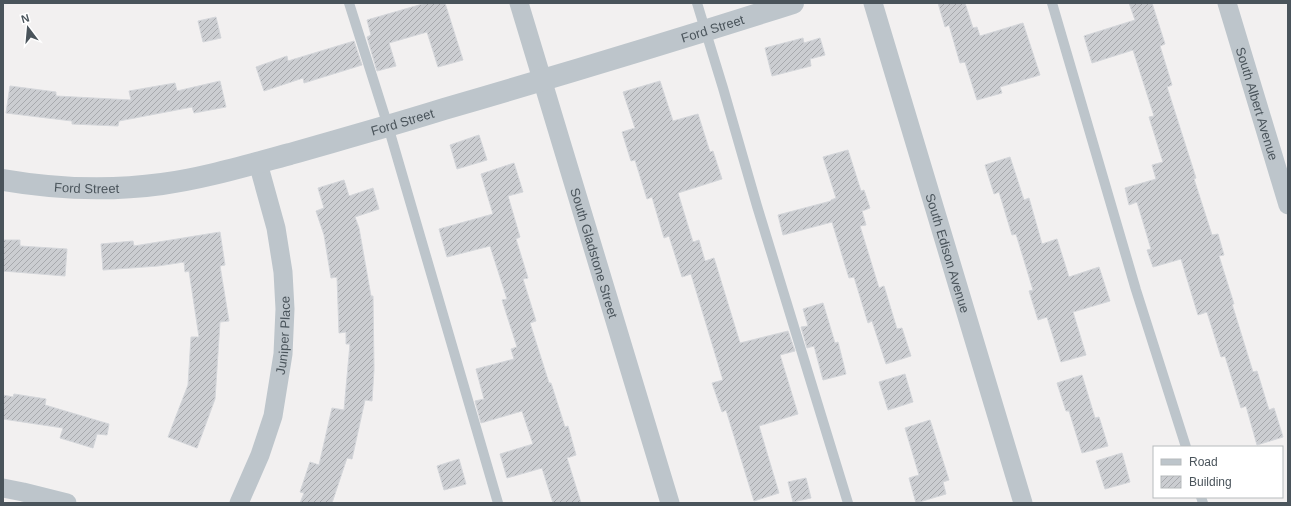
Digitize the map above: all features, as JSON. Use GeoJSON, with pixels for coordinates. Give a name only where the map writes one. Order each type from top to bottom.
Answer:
{"type":"FeatureCollection","features":[{"type":"Feature","properties":{"kind":"street","name":"South Gladstone Street"},"geometry":{"type":"LineString","coordinates":[[519,3],[670,503]]}},
{"type":"Feature","properties":{"kind":"street","name":"Ford Street"},"geometry":{"type":"LineString","coordinates":[[3,180],[25,184],[73,188],[117,188],[162,184],[214,175],[543,80],[793,3]]}},
{"type":"Feature","properties":{"kind":"street","name":"South Edison Avenue"},"geometry":{"type":"LineString","coordinates":[[873,3],[1023,503]]}},
{"type":"Feature","properties":{"kind":"street","name":"South Albert Avenue"},"geometry":{"type":"LineString","coordinates":[[1227,3],[1288,205]]}},
{"type":"Feature","properties":{"kind":"street","name":"Juniper Place"},"geometry":{"type":"LineString","coordinates":[[238,503],[260,455],[273,416],[283,354],[285,309],[282,272],[276,228],[258,163]]}},
{"type":"Feature","properties":{"kind":"street"},"geometry":{"type":"LineString","coordinates":[[3,488],[67,503]]}},
{"type":"Feature","properties":{"kind":"lane"},"geometry":{"type":"LineString","coordinates":[[349,3],[388,126],[498,503]]}},
{"type":"Feature","properties":{"kind":"lane"},"geometry":{"type":"LineString","coordinates":[[697,3],[757,206],[848,503]]}},
{"type":"Feature","properties":{"kind":"lane"},"geometry":{"type":"LineString","coordinates":[[1052,3],[1136,290],[1186,446]]}},
{"type":"Feature","properties":{"kind":"building"},"geometry":{"type":"Polygon","coordinates":[[[426,3],[445,3],[463,60],[438,67],[427,32],[389,43],[396,66],[377,71],[367,37],[371,35],[367,20],[426,3]]]}},
{"type":"Feature","properties":{"kind":"building"},"geometry":{"type":"Polygon","coordinates":[[[938,3],[965,3],[973,28],[977,27],[980,36],[1023,23],[1040,75],[1000,87],[1002,93],[977,100],[965,62],[960,63],[949,25],[945,27],[938,3]]]}},
{"type":"Feature","properties":{"kind":"building"},"geometry":{"type":"Polygon","coordinates":[[[1129,3],[1152,3],[1165,44],[1160,46],[1172,85],[1167,87],[1196,178],[1194,179],[1212,235],[1218,234],[1224,255],[1219,256],[1253,372],[1257,371],[1269,410],[1274,408],[1283,437],[1257,445],[1246,406],[1241,408],[1225,356],[1221,357],[1207,312],[1198,315],[1181,259],[1153,267],[1147,250],[1151,249],[1137,202],[1129,205],[1125,188],[1156,179],[1152,165],[1163,162],[1149,117],[1154,116],[1133,50],[1092,63],[1084,36],[1135,20],[1129,3]]]}},
{"type":"Feature","properties":{"kind":"building"},"geometry":{"type":"Polygon","coordinates":[[[216,17],[221,38],[203,42],[198,21],[216,17]]]}},
{"type":"Feature","properties":{"kind":"building"},"geometry":{"type":"Polygon","coordinates":[[[803,38],[804,43],[820,38],[825,55],[810,59],[811,66],[772,76],[765,48],[803,38]]]}},
{"type":"Feature","properties":{"kind":"building"},"geometry":{"type":"Polygon","coordinates":[[[354,41],[362,65],[304,83],[303,78],[264,91],[256,67],[287,56],[288,61],[354,41]]]}},
{"type":"Feature","properties":{"kind":"building"},"geometry":{"type":"Polygon","coordinates":[[[220,81],[226,107],[194,113],[192,107],[119,121],[118,126],[72,124],[72,121],[6,113],[10,86],[56,92],[56,96],[131,100],[129,91],[175,83],[177,91],[220,81]]]}},
{"type":"Feature","properties":{"kind":"building"},"geometry":{"type":"Polygon","coordinates":[[[660,81],[673,121],[698,114],[710,152],[713,151],[722,179],[678,193],[693,242],[699,240],[705,261],[714,258],[740,343],[788,331],[795,351],[780,355],[798,414],[759,426],[779,493],[754,501],[726,410],[722,412],[712,383],[723,380],[691,274],[682,277],[669,236],[664,238],[652,197],[647,199],[635,160],[631,161],[622,132],[635,128],[623,92],[660,81]]]}},
{"type":"Feature","properties":{"kind":"building"},"geometry":{"type":"Polygon","coordinates":[[[479,135],[487,160],[457,169],[450,145],[479,135]]]}},
{"type":"Feature","properties":{"kind":"building"},"geometry":{"type":"Polygon","coordinates":[[[848,150],[861,191],[864,190],[870,208],[862,211],[866,225],[860,226],[879,288],[884,286],[897,329],[902,328],[911,356],[886,364],[872,321],[868,323],[854,277],[849,278],[832,222],[783,235],[778,215],[831,201],[836,198],[823,157],[848,150]]]}},
{"type":"Feature","properties":{"kind":"building"},"geometry":{"type":"Polygon","coordinates":[[[1010,157],[1024,200],[1029,198],[1042,244],[1057,239],[1069,277],[1099,267],[1110,301],[1073,312],[1086,355],[1061,362],[1047,317],[1038,320],[1029,291],[1033,290],[1016,234],[1012,235],[999,192],[994,194],[985,165],[1010,157]]]}},
{"type":"Feature","properties":{"kind":"building"},"geometry":{"type":"Polygon","coordinates":[[[514,163],[523,192],[508,196],[520,237],[516,239],[528,278],[523,279],[536,321],[530,323],[565,427],[568,426],[576,455],[567,458],[581,503],[553,503],[542,468],[507,478],[500,454],[533,444],[522,411],[481,423],[475,401],[484,399],[476,369],[514,359],[511,349],[517,347],[502,300],[507,299],[490,246],[447,257],[439,229],[493,214],[481,174],[514,163]]]}},
{"type":"Feature","properties":{"kind":"building"},"geometry":{"type":"Polygon","coordinates":[[[344,180],[349,196],[373,188],[379,209],[355,217],[359,228],[371,296],[373,296],[374,369],[372,401],[365,400],[352,459],[347,458],[332,503],[300,503],[304,493],[300,492],[310,462],[319,465],[332,408],[344,410],[350,344],[346,344],[346,332],[339,333],[337,277],[331,278],[324,235],[316,211],[324,208],[318,188],[344,180]]]}},
{"type":"Feature","properties":{"kind":"building"},"geometry":{"type":"Polygon","coordinates":[[[220,232],[225,265],[220,266],[229,321],[220,322],[215,399],[197,448],[168,437],[188,385],[191,337],[199,337],[189,271],[185,272],[184,262],[158,266],[103,270],[101,244],[133,241],[134,246],[220,232]]]}},
{"type":"Feature","properties":{"kind":"building"},"geometry":{"type":"Polygon","coordinates":[[[3,240],[20,240],[20,246],[67,249],[65,276],[3,271],[3,240]]]}},
{"type":"Feature","properties":{"kind":"building"},"geometry":{"type":"Polygon","coordinates":[[[823,303],[835,343],[838,342],[846,374],[823,380],[814,346],[807,348],[801,327],[808,326],[803,309],[823,303]]]}},
{"type":"Feature","properties":{"kind":"building"},"geometry":{"type":"Polygon","coordinates":[[[905,374],[913,402],[888,410],[879,382],[905,374]]]}},
{"type":"Feature","properties":{"kind":"building"},"geometry":{"type":"Polygon","coordinates":[[[1082,375],[1095,418],[1099,417],[1108,446],[1082,453],[1069,411],[1066,411],[1057,383],[1082,375]]]}},
{"type":"Feature","properties":{"kind":"building"},"geometry":{"type":"Polygon","coordinates":[[[14,394],[46,399],[45,405],[109,424],[107,435],[97,434],[93,448],[60,438],[63,428],[3,419],[3,395],[13,397],[14,394]]]}},
{"type":"Feature","properties":{"kind":"building"},"geometry":{"type":"Polygon","coordinates":[[[930,420],[949,480],[943,482],[946,494],[916,503],[909,478],[919,475],[905,428],[930,420]]]}},
{"type":"Feature","properties":{"kind":"building"},"geometry":{"type":"Polygon","coordinates":[[[1122,453],[1130,482],[1105,489],[1096,461],[1122,453]]]}},
{"type":"Feature","properties":{"kind":"building"},"geometry":{"type":"Polygon","coordinates":[[[459,459],[466,484],[444,490],[437,466],[459,459]]]}},
{"type":"Feature","properties":{"kind":"building"},"geometry":{"type":"Polygon","coordinates":[[[806,478],[811,498],[793,502],[788,482],[806,478]]]}}]}
